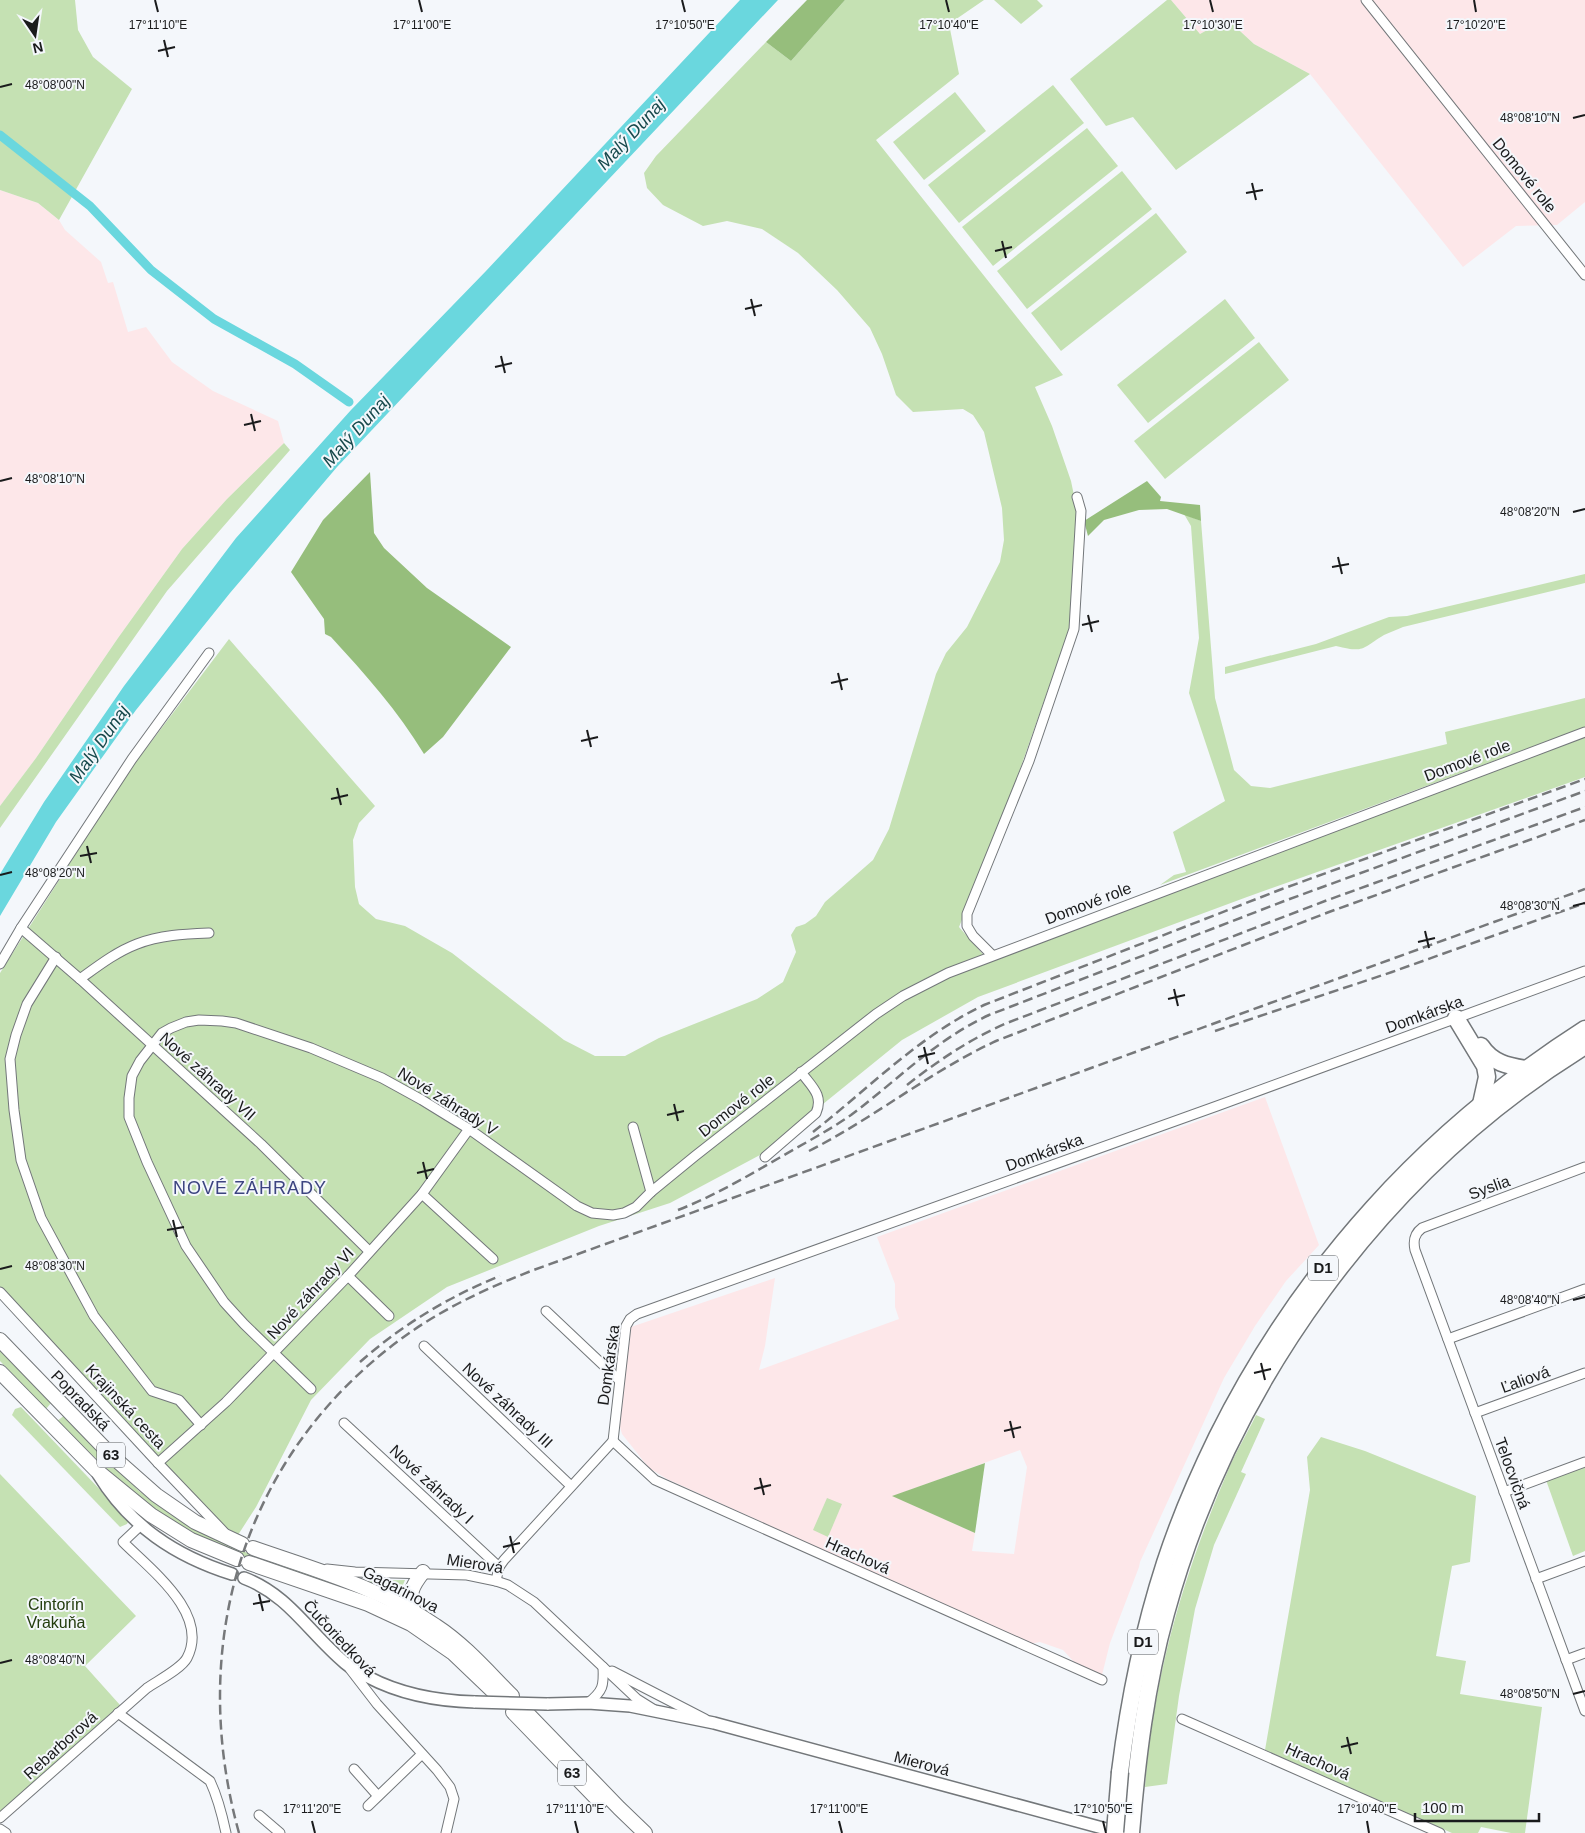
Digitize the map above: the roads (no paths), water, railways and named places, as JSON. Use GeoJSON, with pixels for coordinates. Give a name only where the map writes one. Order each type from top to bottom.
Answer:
{"type":"FeatureCollection","features":[{"type":"Feature","properties":{"kind":"highway"},"geometry":{"type":"LineString","coordinates":[[1459,1017],[1485,1052],[1493,1059],[1508,1066],[1526,1069]]}},
{"type":"Feature","properties":{"kind":"highway"},"geometry":{"type":"LineString","coordinates":[[1459,1017],[1485,1066],[1487,1077],[1481,1104]]}},
{"type":"Feature","properties":{"kind":"highway","name":"D1"},"geometry":{"type":"LineString","coordinates":[[1119,1833],[1127,1773],[1128,1708],[1137,1666],[1165,1562],[1182,1515],[1231,1409],[1258,1362],[1286,1317],[1339,1246],[1422,1155],[1481,1104],[1526,1069],[1585,1029]]}},
{"type":"Feature","properties":{"kind":"highway","name":"D1"},"geometry":{"type":"LineString","coordinates":[[1127,1773],[1166,1613],[1180,1566],[1220,1464],[1268,1373],[1324,1290],[1350,1256],[1403,1196],[1451,1149],[1491,1115],[1534,1081],[1585,1046]]}},
{"type":"Feature","properties":{"kind":"main road","name":"Popradská"},"geometry":{"type":"LineString","coordinates":[[0,1340],[72,1415],[156,1495],[182,1514],[242,1544]]}},
{"type":"Feature","properties":{"kind":"main road","name":"63"},"geometry":{"type":"LineString","coordinates":[[0,1372],[96,1470]]}},
{"type":"Feature","properties":{"kind":"main road","name":"Gagarinova"},"geometry":{"type":"LineString","coordinates":[[96,1470],[151,1515],[191,1540],[243,1561],[368,1604],[411,1624],[453,1653],[498,1696]]}},
{"type":"Feature","properties":{"kind":"main road","name":"Gagarinova"},"geometry":{"type":"LineString","coordinates":[[242,1544],[310,1567],[379,1594],[413,1611],[460,1644],[512,1696]]}},
{"type":"Feature","properties":{"kind":"main road"},"geometry":{"type":"LineString","coordinates":[[413,1611],[410,1594],[423,1572]]}},
{"type":"Feature","properties":{"kind":"main road","name":"63"},"geometry":{"type":"LineString","coordinates":[[631,1833],[579,1781],[520,1712],[646,1833]]}},
{"type":"Feature","properties":{"kind":"street","name":"Domové role"},"geometry":{"type":"LineString","coordinates":[[1366,0],[1585,275]]}},
{"type":"Feature","properties":{"kind":"street"},"geometry":{"type":"LineString","coordinates":[[992,955],[973,936],[967,926],[967,914],[1029,761],[1074,629],[1081,511],[1077,497]]}},
{"type":"Feature","properties":{"kind":"street"},"geometry":{"type":"LineString","coordinates":[[0,964],[21,928],[132,759],[209,653]]}},
{"type":"Feature","properties":{"kind":"street","name":"Domové role"},"geometry":{"type":"LineString","coordinates":[[651,1192],[876,1014],[903,996],[948,973],[1585,732]]}},
{"type":"Feature","properties":{"kind":"street","name":"Nové záhrady VII"},"geometry":{"type":"LineString","coordinates":[[21,928],[56,957],[261,1144],[369,1251]]}},
{"type":"Feature","properties":{"kind":"street"},"geometry":{"type":"LineString","coordinates":[[80,979],[120,952],[136,944],[180,935],[209,933]]}},
{"type":"Feature","properties":{"kind":"street"},"geometry":{"type":"LineString","coordinates":[[56,957],[27,1004],[10,1060],[21,1160],[40,1218],[94,1316],[152,1391],[179,1400],[201,1425]]}},
{"type":"Feature","properties":{"kind":"street","name":"Domkárska"},"geometry":{"type":"LineString","coordinates":[[613,1441],[626,1326],[630,1319],[637,1314],[1212,1108],[1585,971]]}},
{"type":"Feature","properties":{"kind":"street","name":"Nové záhrady V"},"geometry":{"type":"LineString","coordinates":[[152,1045],[167,1030],[186,1022],[208,1020],[236,1023],[311,1048],[382,1078],[469,1129],[577,1206],[592,1213],[613,1215],[624,1213],[636,1207],[651,1192]]}},
{"type":"Feature","properties":{"kind":"street"},"geometry":{"type":"LineString","coordinates":[[152,1045],[132,1076],[129,1117],[165,1204],[186,1246],[224,1302],[311,1389]]}},
{"type":"Feature","properties":{"kind":"street"},"geometry":{"type":"LineString","coordinates":[[765,1157],[816,1113],[820,1104],[818,1095],[801,1072]]}},
{"type":"Feature","properties":{"kind":"street"},"geometry":{"type":"LineString","coordinates":[[633,1127],[651,1192]]}},
{"type":"Feature","properties":{"kind":"street","name":"Nové záhrady VI"},"geometry":{"type":"LineString","coordinates":[[158,1463],[226,1402],[348,1276],[422,1194],[469,1129]]}},
{"type":"Feature","properties":{"kind":"street","name":"Syslia"},"geometry":{"type":"LineString","coordinates":[[1414,1245],[1415,1234],[1422,1228],[1585,1169]]}},
{"type":"Feature","properties":{"kind":"street"},"geometry":{"type":"LineString","coordinates":[[422,1194],[493,1260]]}},
{"type":"Feature","properties":{"kind":"street","name":"Telocvičná"},"geometry":{"type":"LineString","coordinates":[[1414,1245],[1585,1711]]}},
{"type":"Feature","properties":{"kind":"street"},"geometry":{"type":"LineString","coordinates":[[348,1276],[389,1316]]}},
{"type":"Feature","properties":{"kind":"street"},"geometry":{"type":"LineString","coordinates":[[1448,1339],[1585,1289]]}},
{"type":"Feature","properties":{"kind":"street","name":"Krajinská cesta"},"geometry":{"type":"LineString","coordinates":[[0,1292],[177,1484],[242,1544]]}},
{"type":"Feature","properties":{"kind":"street"},"geometry":{"type":"LineString","coordinates":[[546,1312],[619,1380]]}},
{"type":"Feature","properties":{"kind":"street","name":"Nové záhrady III"},"geometry":{"type":"LineString","coordinates":[[424,1346],[571,1486]]}},
{"type":"Feature","properties":{"kind":"street","name":"Ľaliová"},"geometry":{"type":"LineString","coordinates":[[1475,1413],[1585,1373]]}},
{"type":"Feature","properties":{"kind":"street","name":"Nové záhrady I"},"geometry":{"type":"LineString","coordinates":[[344,1423],[499,1566]]}},
{"type":"Feature","properties":{"kind":"street"},"geometry":{"type":"LineString","coordinates":[[496,1581],[499,1566],[613,1441]]}},
{"type":"Feature","properties":{"kind":"street","name":"Hrachová"},"geometry":{"type":"LineString","coordinates":[[613,1441],[656,1480],[1102,1680]]}},
{"type":"Feature","properties":{"kind":"street"},"geometry":{"type":"LineString","coordinates":[[1504,1492],[1585,1462]]}},
{"type":"Feature","properties":{"kind":"street","name":"Čučoriedková"},"geometry":{"type":"LineString","coordinates":[[96,1470],[108,1490],[141,1526],[180,1553],[207,1566],[260,1584],[281,1598],[346,1664],[374,1700],[437,1770],[452,1790],[454,1798],[446,1833]]}},
{"type":"Feature","properties":{"kind":"street","name":"Rebarborová"},"geometry":{"type":"LineString","coordinates":[[0,1818],[146,1688],[186,1660],[191,1645],[192,1631],[189,1616],[179,1600],[124,1542],[141,1526]]}},
{"type":"Feature","properties":{"kind":"street"},"geometry":{"type":"LineString","coordinates":[[1536,1579],[1585,1561]]}},
{"type":"Feature","properties":{"kind":"street","name":"Mierová"},"geometry":{"type":"LineString","coordinates":[[310,1567],[355,1572],[423,1572],[468,1575],[508,1585],[534,1602],[637,1699],[655,1711]]}},
{"type":"Feature","properties":{"kind":"street"},"geometry":{"type":"LineString","coordinates":[[1566,1660],[1585,1653]]}},
{"type":"Feature","properties":{"kind":"street","name":"Mierová"},"geometry":{"type":"LineString","coordinates":[[346,1664],[373,1679],[406,1693],[440,1700],[546,1704],[588,1703],[655,1711],[714,1723],[1119,1833]]}},
{"type":"Feature","properties":{"kind":"street"},"geometry":{"type":"LineString","coordinates":[[588,1703],[600,1692],[604,1680],[603,1667]]}},
{"type":"Feature","properties":{"kind":"street","name":"Mierová"},"geometry":{"type":"LineString","coordinates":[[603,1667],[714,1723]]}},
{"type":"Feature","properties":{"kind":"street","name":"Rebarborová"},"geometry":{"type":"LineString","coordinates":[[118,1713],[210,1781],[222,1811],[226,1833]]}},
{"type":"Feature","properties":{"kind":"street","name":"Hrachová"},"geometry":{"type":"LineString","coordinates":[[1182,1719],[1440,1833]]}},
{"type":"Feature","properties":{"kind":"street"},"geometry":{"type":"LineString","coordinates":[[368,1806],[422,1754]]}},
{"type":"Feature","properties":{"kind":"street"},"geometry":{"type":"LineString","coordinates":[[354,1769],[378,1796]]}},
{"type":"Feature","properties":{"kind":"street"},"geometry":{"type":"LineString","coordinates":[[259,1815],[280,1833]]}},
{"type":"Feature","properties":{"kind":"street"},"geometry":{"type":"LineString","coordinates":[[0,1829],[6,1833]]}},
{"type":"Feature","properties":{"kind":"water","name":"Malý Dunaj"},"geometry":{"type":"Polygon","coordinates":[[[740,0],[778,0],[337,467],[230,593],[136,710],[56,822],[0,916],[0,874],[44,802],[124,686],[236,538],[351,410],[486,271],[740,0]]]}},
{"type":"Feature","properties":{"kind":"waterway"},"geometry":{"type":"LineString","coordinates":[[0,135],[90,206],[151,270],[214,319],[295,364],[349,402]]}},
{"type":"Feature","properties":{"kind":"railway"},"geometry":{"type":"LineString","coordinates":[[813,1132],[916,1047],[960,1018],[984,1005],[1282,889],[1585,779]]}},
{"type":"Feature","properties":{"kind":"railway"},"geometry":{"type":"LineString","coordinates":[[678,1210],[730,1186],[851,1115],[917,1061],[969,1025],[989,1015],[1287,900],[1585,791]]}},
{"type":"Feature","properties":{"kind":"railway"},"geometry":{"type":"LineString","coordinates":[[907,1085],[955,1051],[1007,1023],[1325,901],[1585,807]]}},
{"type":"Feature","properties":{"kind":"railway"},"geometry":{"type":"LineString","coordinates":[[809,1151],[948,1066],[996,1041],[1329,912],[1585,820]]}},
{"type":"Feature","properties":{"kind":"railway"},"geometry":{"type":"LineString","coordinates":[[239,1833],[225,1763],[220,1693],[225,1625],[241,1560],[266,1497],[301,1439],[346,1386],[416,1328],[463,1301],[531,1271],[1585,889]]}},
{"type":"Feature","properties":{"kind":"railway"},"geometry":{"type":"LineString","coordinates":[[1215,1031],[1392,972],[1585,903]]}},
{"type":"Feature","properties":{"kind":"railway"},"geometry":{"type":"LineString","coordinates":[[360,1362],[392,1336],[426,1313],[462,1293],[500,1276]]}},
{"type":"Feature","properties":{"kind":"district","name":"NOVÉ ZÁHRADY"},"geometry":{"type":"Point","coordinates":[250,1188]}},
{"type":"Feature","properties":{"kind":"park label","name":"Cintorín Vrakuňa"},"geometry":{"type":"Point","coordinates":[56,1613]}}]}
